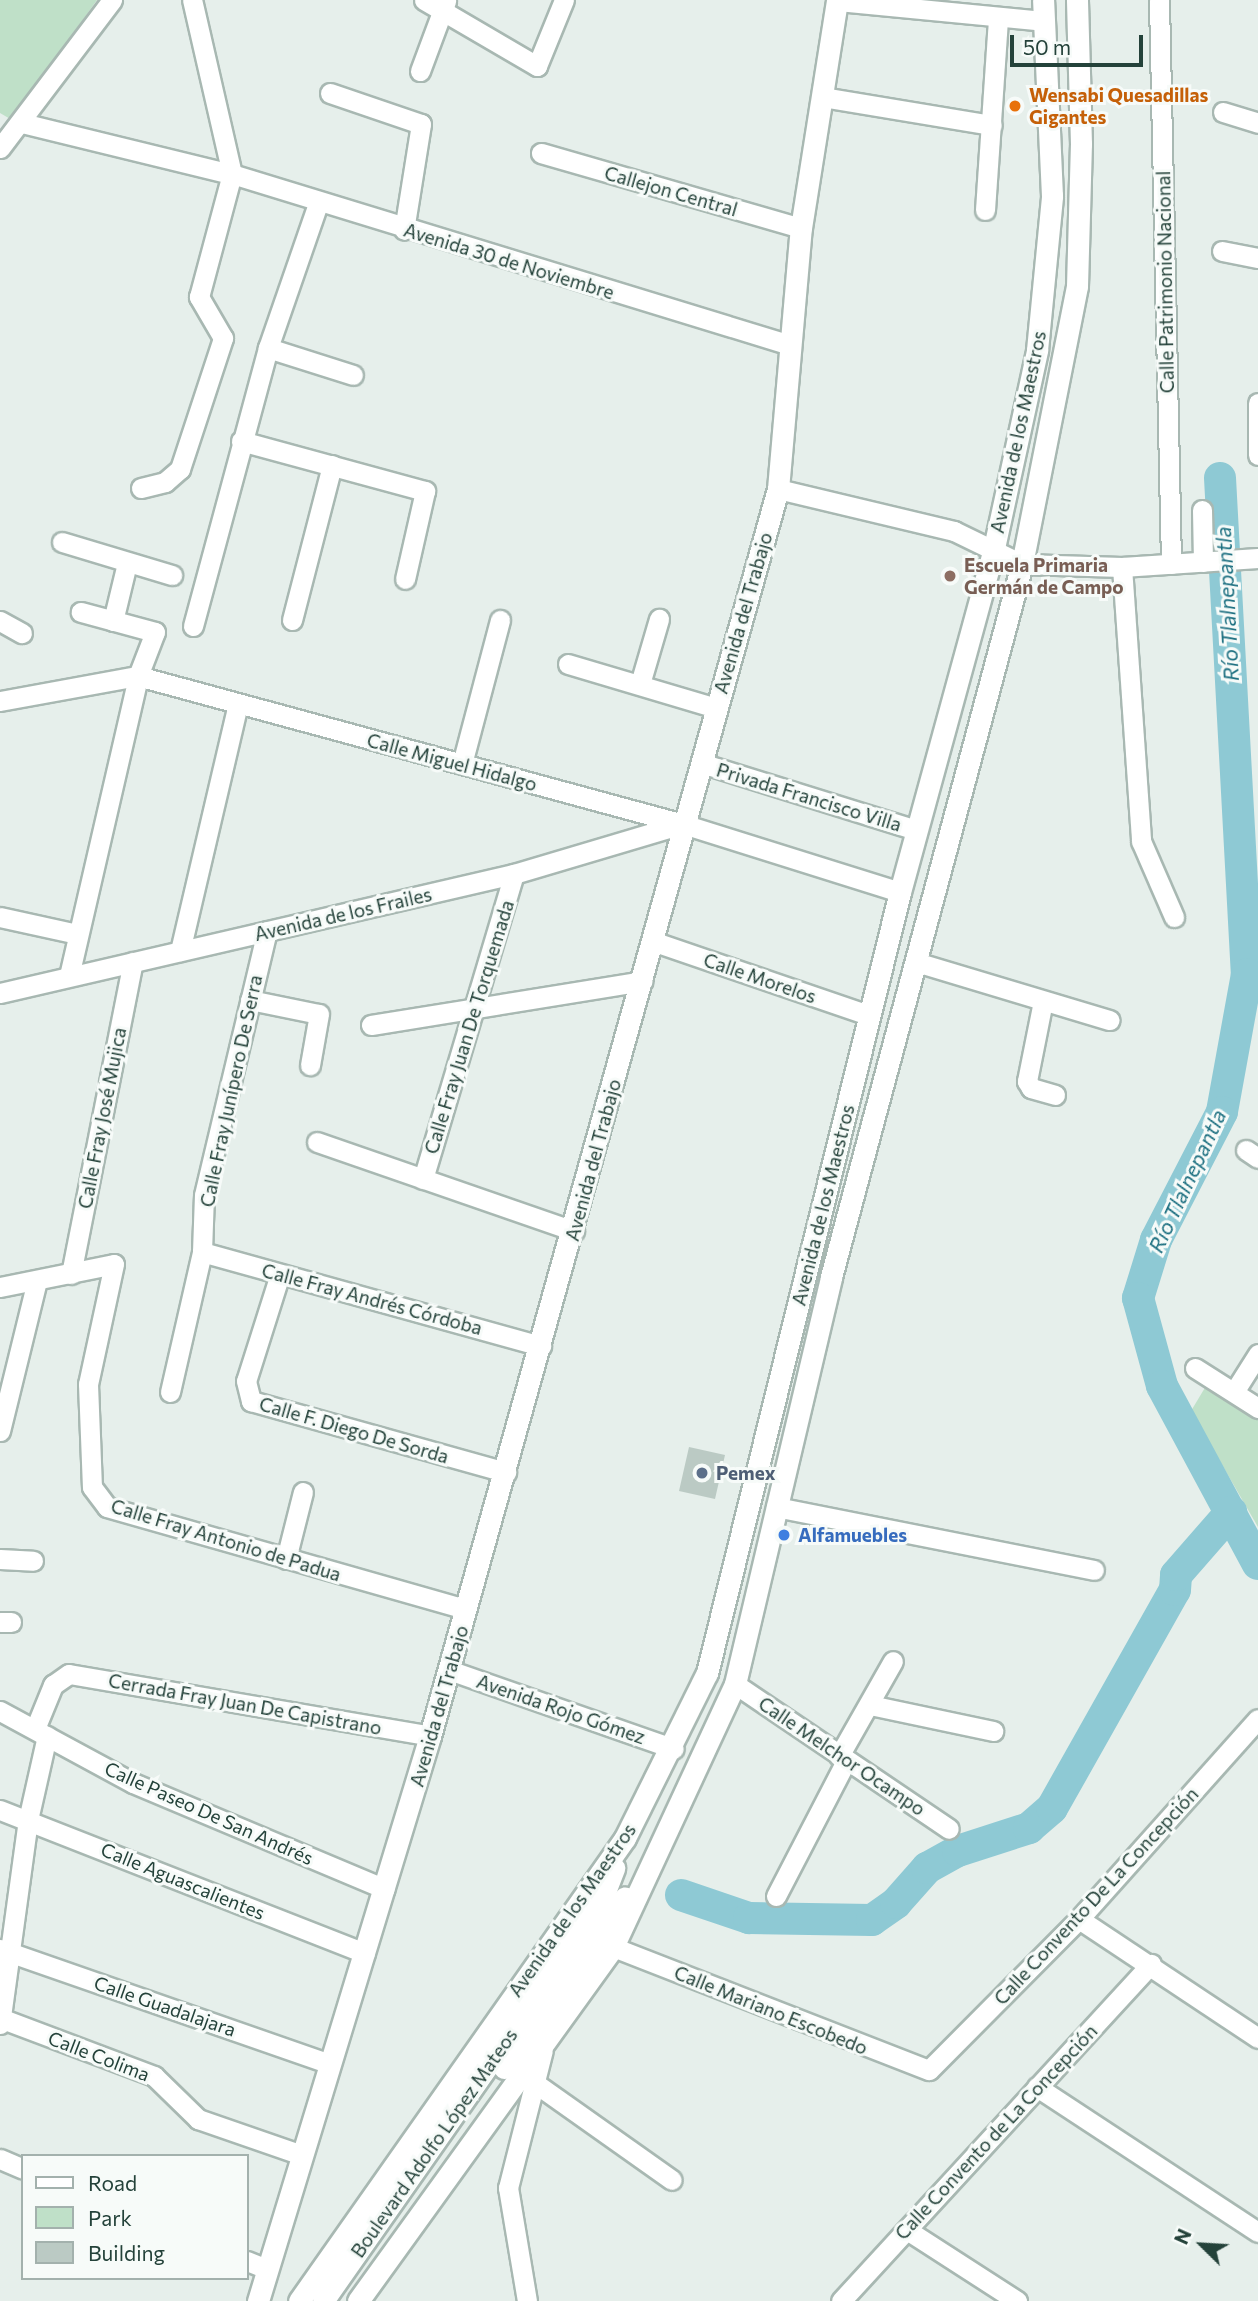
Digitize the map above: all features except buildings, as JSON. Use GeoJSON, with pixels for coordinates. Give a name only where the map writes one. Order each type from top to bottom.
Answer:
{"type":"FeatureCollection","features":[{"type":"Feature","properties":{"kind":"main road","name":"Avenida del Trabajo"},"geometry":{"type":"LineString","coordinates":[[258,2301],[385,1889],[506,1472],[683,824],[778,489],[787,344],[800,228],[837,0]]}},
{"type":"Feature","properties":{"kind":"main road","name":"Avenida de los Maestros"},"geometry":{"type":"LineString","coordinates":[[358,2301],[613,1947],[735,1684],[776,1507],[916,962],[1022,564],[1077,286],[1081,144],[1077,0]]}},
{"type":"Feature","properties":{"kind":"main road","name":"Avenida de los Maestros"},"geometry":{"type":"LineString","coordinates":[[299,2301],[625,1838],[674,1749],[706,1673],[729,1592],[868,1015],[994,548],[1037,350],[1052,196],[1043,11]]}},
{"type":"Feature","properties":{"kind":"main road","name":"Boulevard Adolfo López Mateos"},"geometry":{"type":"LineString","coordinates":[[323,2301],[607,1910],[625,1838]]}},
{"type":"Feature","properties":{"kind":"main road","name":"Avenida de los Maestros"},"geometry":{"type":"LineString","coordinates":[[339,2301],[607,1910],[656,1850]]}},
{"type":"Feature","properties":{"kind":"street"},"geometry":{"type":"LineString","coordinates":[[0,148],[22,123],[112,0]]}},
{"type":"Feature","properties":{"kind":"street"},"geometry":{"type":"LineString","coordinates":[[141,488],[166,482],[180,469],[223,338],[199,297],[232,174],[191,0]]}},
{"type":"Feature","properties":{"kind":"street"},"geometry":{"type":"LineString","coordinates":[[424,0],[445,6],[537,66],[564,0]]}},
{"type":"Feature","properties":{"kind":"street"},"geometry":{"type":"LineString","coordinates":[[837,0],[998,18],[1043,11]]}},
{"type":"Feature","properties":{"kind":"street","name":"Calle Patrimonio Nacional"},"geometry":{"type":"LineString","coordinates":[[1159,0],[1171,564]]}},
{"type":"Feature","properties":{"kind":"street"},"geometry":{"type":"LineString","coordinates":[[420,71],[445,6]]}},
{"type":"Feature","properties":{"kind":"street"},"geometry":{"type":"LineString","coordinates":[[985,210],[998,18]]}},
{"type":"Feature","properties":{"kind":"street"},"geometry":{"type":"LineString","coordinates":[[330,93],[421,124],[404,230]]}},
{"type":"Feature","properties":{"kind":"street"},"geometry":{"type":"LineString","coordinates":[[822,97],[992,125]]}},
{"type":"Feature","properties":{"kind":"street"},"geometry":{"type":"LineString","coordinates":[[1223,112],[1258,123]]}},
{"type":"Feature","properties":{"kind":"street","name":"Avenida 30 de Noviembre"},"geometry":{"type":"LineString","coordinates":[[22,123],[232,174],[316,209],[404,230],[787,344]]}},
{"type":"Feature","properties":{"kind":"street","name":"Callejon Central"},"geometry":{"type":"LineString","coordinates":[[541,153],[800,228]]}},
{"type":"Feature","properties":{"kind":"street"},"geometry":{"type":"LineString","coordinates":[[193,626],[268,348],[316,209]]}},
{"type":"Feature","properties":{"kind":"street"},"geometry":{"type":"LineString","coordinates":[[1222,251],[1258,258]]}},
{"type":"Feature","properties":{"kind":"street"},"geometry":{"type":"LineString","coordinates":[[268,348],[353,375]]}},
{"type":"Feature","properties":{"kind":"street"},"geometry":{"type":"LineString","coordinates":[[1258,403],[1258,455]]}},
{"type":"Feature","properties":{"kind":"street"},"geometry":{"type":"LineString","coordinates":[[241,441],[425,491],[405,579]]}},
{"type":"Feature","properties":{"kind":"street"},"geometry":{"type":"LineString","coordinates":[[292,620],[332,465]]}},
{"type":"Feature","properties":{"kind":"street"},"geometry":{"type":"LineString","coordinates":[[778,489],[954,531],[994,548],[1022,564],[1122,567],[1248,559]]}},
{"type":"Feature","properties":{"kind":"street"},"geometry":{"type":"LineString","coordinates":[[1202,510],[1209,561]]}},
{"type":"Feature","properties":{"kind":"street"},"geometry":{"type":"LineString","coordinates":[[62,542],[172,575]]}},
{"type":"Feature","properties":{"kind":"street"},"geometry":{"type":"LineString","coordinates":[[113,621],[127,563]]}},
{"type":"Feature","properties":{"kind":"street"},"geometry":{"type":"LineString","coordinates":[[1122,567],[1141,841],[1174,917]]}},
{"type":"Feature","properties":{"kind":"street"},"geometry":{"type":"LineString","coordinates":[[69,976],[138,676],[155,632],[81,612]]}},
{"type":"Feature","properties":{"kind":"street"},"geometry":{"type":"LineString","coordinates":[[639,684],[659,619]]}},
{"type":"Feature","properties":{"kind":"street"},"geometry":{"type":"LineString","coordinates":[[461,764],[500,620]]}},
{"type":"Feature","properties":{"kind":"street"},"geometry":{"type":"LineString","coordinates":[[0,621],[22,633]]}},
{"type":"Feature","properties":{"kind":"street"},"geometry":{"type":"LineString","coordinates":[[568,664],[717,708]]}},
{"type":"Feature","properties":{"kind":"street","name":"Calle Miguel Hidalgo"},"geometry":{"type":"LineString","coordinates":[[0,701],[138,676],[683,824],[900,892]]}},
{"type":"Feature","properties":{"kind":"street"},"geometry":{"type":"LineString","coordinates":[[180,951],[238,704]]}},
{"type":"Feature","properties":{"kind":"street","name":"Privada Francisco Villa"},"geometry":{"type":"LineString","coordinates":[[701,763],[916,830]]}},
{"type":"Feature","properties":{"kind":"street","name":"Avenida de los Frailes"},"geometry":{"type":"LineString","coordinates":[[1,994],[514,874],[683,824]]}},
{"type":"Feature","properties":{"kind":"street","name":"Calle Fray Juan De Torquemada"},"geometry":{"type":"LineString","coordinates":[[423,1179],[477,1008],[514,874]]}},
{"type":"Feature","properties":{"kind":"street"},"geometry":{"type":"LineString","coordinates":[[0,917],[77,934]]}},
{"type":"Feature","properties":{"kind":"street","name":"Calle Fray Junípero De Serra"},"geometry":{"type":"LineString","coordinates":[[170,1392],[202,1252],[204,1195],[267,931]]}},
{"type":"Feature","properties":{"kind":"street","name":"Calle Morelos"},"geometry":{"type":"LineString","coordinates":[[652,941],[868,1015]]}},
{"type":"Feature","properties":{"kind":"street","name":"Calle Fray José Mujica"},"geometry":{"type":"LineString","coordinates":[[71,1274],[133,962]]}},
{"type":"Feature","properties":{"kind":"street"},"geometry":{"type":"LineString","coordinates":[[916,962],[1109,1020]]}},
{"type":"Feature","properties":{"kind":"street"},"geometry":{"type":"LineString","coordinates":[[372,1025],[642,981]]}},
{"type":"Feature","properties":{"kind":"street"},"geometry":{"type":"LineString","coordinates":[[250,1000],[319,1014],[310,1066]]}},
{"type":"Feature","properties":{"kind":"street"},"geometry":{"type":"LineString","coordinates":[[1043,1001],[1027,1081],[1031,1088],[1055,1096]]}},
{"type":"Feature","properties":{"kind":"street"},"geometry":{"type":"LineString","coordinates":[[317,1142],[574,1231]]}},
{"type":"Feature","properties":{"kind":"street","name":"Calle Fray Andrés Córdoba"},"geometry":{"type":"LineString","coordinates":[[202,1252],[541,1346]]}},
{"type":"Feature","properties":{"kind":"street","name":"Calle Fray Antonio de Padua"},"geometry":{"type":"LineString","coordinates":[[71,1274],[114,1264],[88,1384],[92,1487],[97,1500],[286,1559],[466,1609]]}},
{"type":"Feature","properties":{"kind":"street"},"geometry":{"type":"LineString","coordinates":[[0,1287],[71,1274]]}},
{"type":"Feature","properties":{"kind":"street","name":"Calle F. Diego De Sorda"},"geometry":{"type":"LineString","coordinates":[[280,1274],[246,1381],[251,1401],[506,1472]]}},
{"type":"Feature","properties":{"kind":"street"},"geometry":{"type":"LineString","coordinates":[[0,1431],[37,1280]]}},
{"type":"Feature","properties":{"kind":"street"},"geometry":{"type":"LineString","coordinates":[[1234,1392],[1258,1354]]}},
{"type":"Feature","properties":{"kind":"street"},"geometry":{"type":"LineString","coordinates":[[1195,1368],[1258,1408]]}},
{"type":"Feature","properties":{"kind":"street"},"geometry":{"type":"LineString","coordinates":[[286,1559],[303,1492]]}},
{"type":"Feature","properties":{"kind":"street"},"geometry":{"type":"LineString","coordinates":[[776,1507],[1094,1570]]}},
{"type":"Feature","properties":{"kind":"street"},"geometry":{"type":"LineString","coordinates":[[0,1559],[33,1561]]}},
{"type":"Feature","properties":{"kind":"street"},"geometry":{"type":"LineString","coordinates":[[776,1896],[842,1758],[893,1661]]}},
{"type":"Feature","properties":{"kind":"street","name":"Avenida Rojo Gómez"},"geometry":{"type":"LineString","coordinates":[[449,1670],[674,1749]]}},
{"type":"Feature","properties":{"kind":"street","name":"Cerrada Fray Juan De Capistrano"},"geometry":{"type":"LineString","coordinates":[[41,1733],[60,1677],[69,1674],[430,1736]]}},
{"type":"Feature","properties":{"kind":"street","name":"Calle Melchor Ocampo"},"geometry":{"type":"LineString","coordinates":[[735,1684],[949,1829]]}},
{"type":"Feature","properties":{"kind":"street"},"geometry":{"type":"LineString","coordinates":[[870,1705],[993,1731]]}},
{"type":"Feature","properties":{"kind":"street","name":"Calle Paseo De San Andrés"},"geometry":{"type":"LineString","coordinates":[[0,1711],[133,1783],[385,1889]]}},
{"type":"Feature","properties":{"kind":"street","name":"Calle Convento De La Concepción"},"geometry":{"type":"LineString","coordinates":[[929,2070],[1079,1919],[1258,1718]]}},
{"type":"Feature","properties":{"kind":"street"},"geometry":{"type":"LineString","coordinates":[[1,2020],[6,1951],[41,1733]]}},
{"type":"Feature","properties":{"kind":"street","name":"Calle Aguascalientes"},"geometry":{"type":"LineString","coordinates":[[0,1810],[365,1953]]}},
{"type":"Feature","properties":{"kind":"street"},"geometry":{"type":"LineString","coordinates":[[1079,1919],[1151,1964],[1258,2038]]}},
{"type":"Feature","properties":{"kind":"street","name":"Calle Mariano Escobedo"},"geometry":{"type":"LineString","coordinates":[[613,1947],[929,2070]]}},
{"type":"Feature","properties":{"kind":"street","name":"Calle Guadalajara"},"geometry":{"type":"LineString","coordinates":[[6,1951],[331,2063]]}},
{"type":"Feature","properties":{"kind":"street","name":"Calle Convento de La Concepción"},"geometry":{"type":"LineString","coordinates":[[841,2301],[1151,1964]]}},
{"type":"Feature","properties":{"kind":"street","name":"Calle Colima"},"geometry":{"type":"LineString","coordinates":[[1,2020],[154,2076],[198,2119],[302,2155]]}},
{"type":"Feature","properties":{"kind":"street"},"geometry":{"type":"LineString","coordinates":[[527,2301],[508,2188],[533,2081],[546,2042]]}},
{"type":"Feature","properties":{"kind":"street"},"geometry":{"type":"LineString","coordinates":[[533,2081],[672,2180]]}},
{"type":"Feature","properties":{"kind":"street"},"geometry":{"type":"LineString","coordinates":[[1037,2087],[1258,2232]]}},
{"type":"Feature","properties":{"kind":"street"},"geometry":{"type":"LineString","coordinates":[[0,2159],[21,2168]]}},
{"type":"Feature","properties":{"kind":"street"},"geometry":{"type":"LineString","coordinates":[[906,2230],[1017,2301]]}},
{"type":"Feature","properties":{"kind":"street"},"geometry":{"type":"LineString","coordinates":[[248,2261],[267,2269]]}},
{"type":"Feature","properties":{"kind":"green space"},"geometry":{"type":"Polygon","coordinates":[[[0,0],[97,0],[12,120],[0,113],[0,0]]]}},
{"type":"Feature","properties":{"kind":"green space"},"geometry":{"type":"Polygon","coordinates":[[[1209,1381],[1258,1413],[1258,1527],[1191,1411],[1209,1381]]]}},
{"type":"Feature","properties":{"kind":"waterway","name":"Río Tlalnepantla"},"geometry":{"type":"LineString","coordinates":[[1220,478],[1247,974],[1222,1112],[1156,1240],[1138,1298],[1162,1386],[1258,1564]]}},
{"type":"Feature","properties":{"kind":"waterway"},"geometry":{"type":"LineString","coordinates":[[681,1895],[749,1918],[872,1920],[896,1903],[927,1868],[958,1851],[1029,1828],[1052,1808],[1175,1590],[1176,1575],[1231,1512]]}},
{"type":"Feature","properties":{"kind":"place","name":"Wensabi Quesadillas Gigantes"},"geometry":{"type":"Point","coordinates":[1015,106]}},
{"type":"Feature","properties":{"kind":"place","name":"Escuela Primaria Germán de Campo"},"geometry":{"type":"Point","coordinates":[950,576]}},
{"type":"Feature","properties":{"kind":"place","name":"Pemex"},"geometry":{"type":"Point","coordinates":[702,1473]}},
{"type":"Feature","properties":{"kind":"place","name":"Alfamuebles"},"geometry":{"type":"Point","coordinates":[784,1535]}}]}
